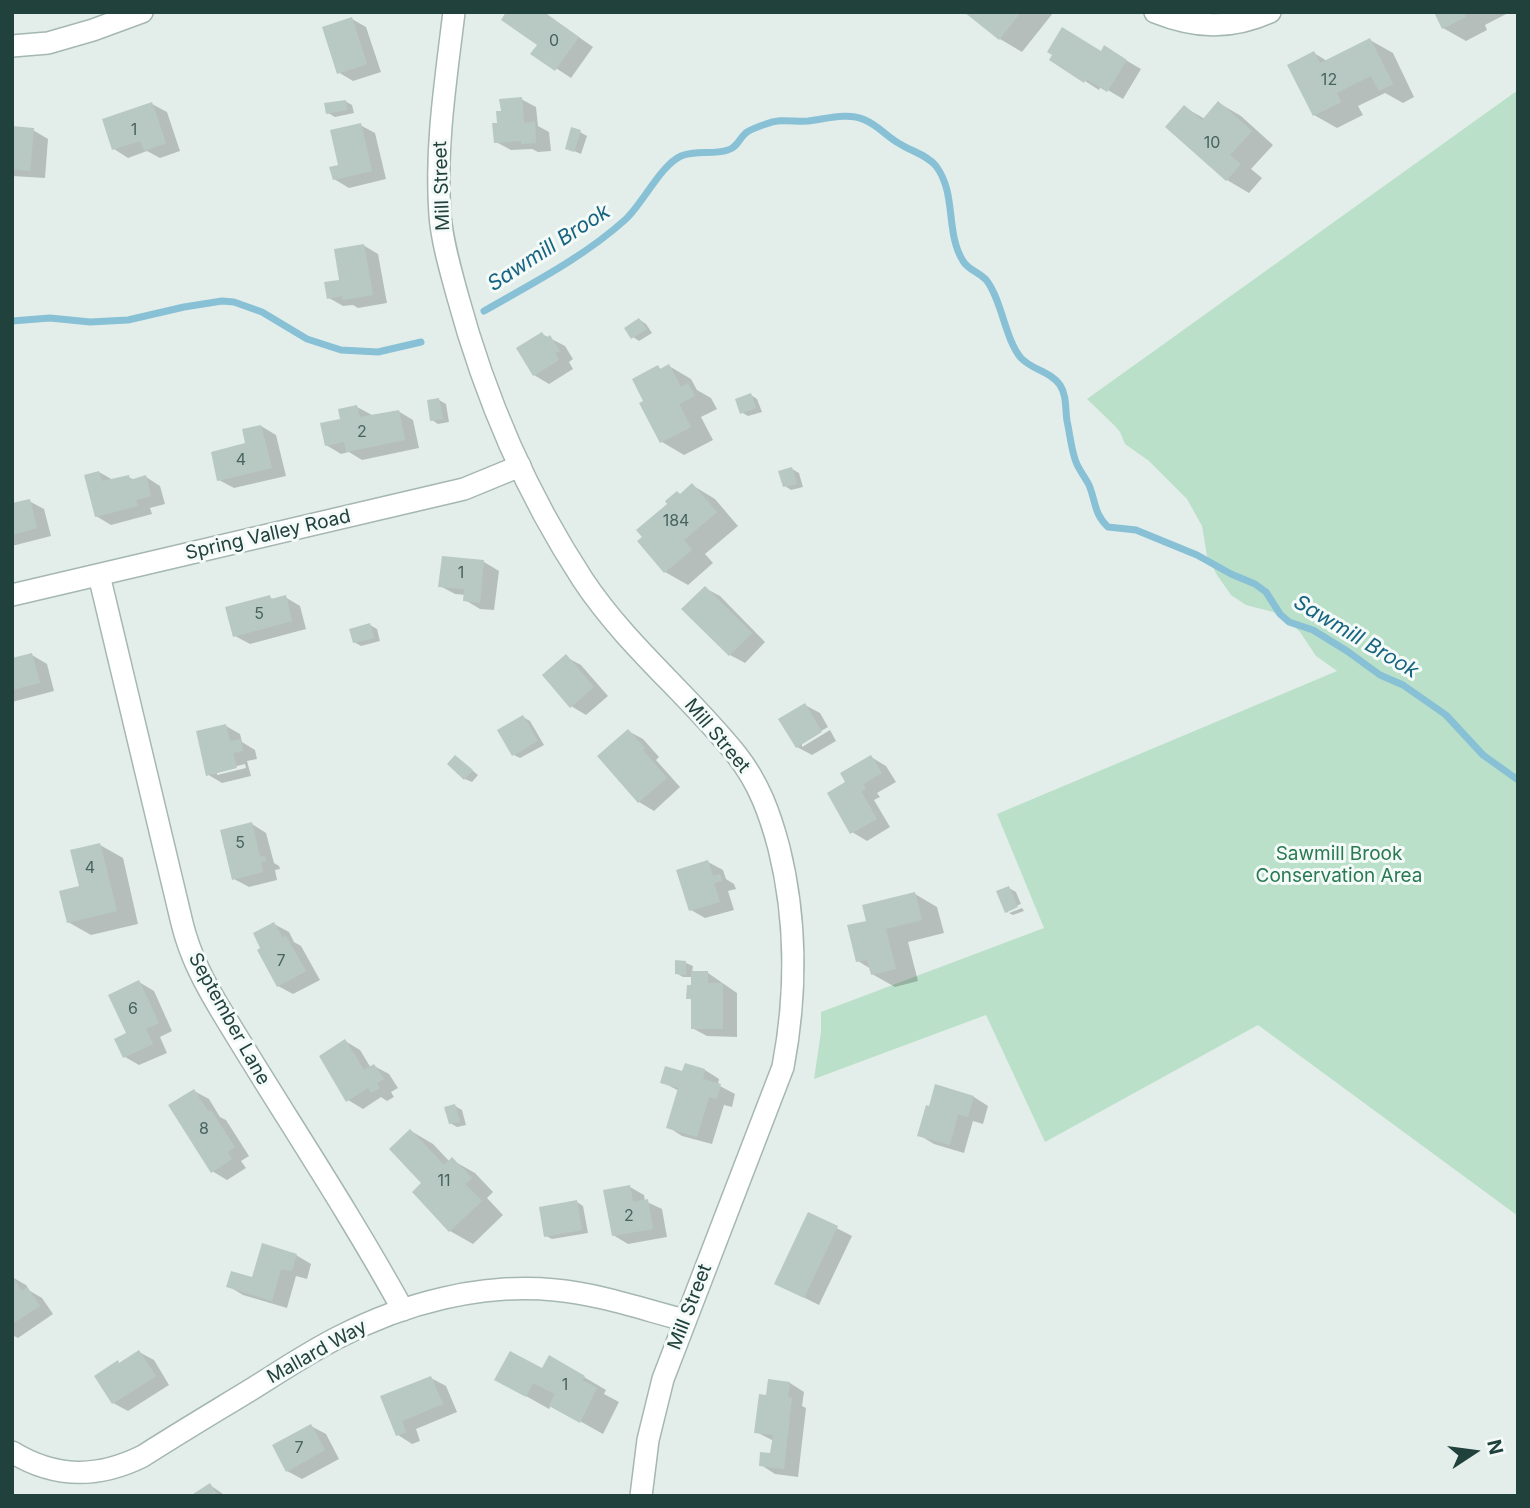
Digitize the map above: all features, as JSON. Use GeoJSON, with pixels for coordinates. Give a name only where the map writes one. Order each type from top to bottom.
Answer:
{"type":"FeatureCollection","features":[{"type":"Feature","properties":{"kind":"street"},"geometry":{"type":"LineString","coordinates":[[12,46],[48,43],[142,12]]}},
{"type":"Feature","properties":{"kind":"street","name":"Mill Street"},"geometry":{"type":"LineString","coordinates":[[454,12],[439,146],[440,219],[450,268],[475,354],[520,466],[555,534],[584,581],[602,607],[726,742],[748,770],[765,801],[791,908],[794,955],[792,1010],[783,1067],[663,1379],[648,1440],[641,1496]]}},
{"type":"Feature","properties":{"kind":"street"},"geometry":{"type":"LineString","coordinates":[[1155,12],[1181,22],[1214,25],[1245,21],[1270,12]]}},
{"type":"Feature","properties":{"kind":"street","name":"Spring Valley Road"},"geometry":{"type":"LineString","coordinates":[[12,595],[464,489],[520,466]]}},
{"type":"Feature","properties":{"kind":"street","name":"September Lane"},"geometry":{"type":"LineString","coordinates":[[99,575],[192,957],[217,1004],[326,1179],[403,1310]]}},
{"type":"Feature","properties":{"kind":"street","name":"Mallard Way"},"geometry":{"type":"LineString","coordinates":[[12,1452],[36,1465],[60,1471],[84,1473],[121,1466],[143,1456],[319,1348],[366,1324],[403,1310],[455,1296],[481,1291],[541,1290],[578,1294],[684,1320]]}},
{"type":"Feature","properties":{"kind":"green space","name":"Sawmill Brook Conservation Area"},"geometry":{"type":"Polygon","coordinates":[[[1518,90],[1518,1216],[1258,1025],[1045,1142],[986,1015],[814,1079],[821,1012],[1044,928],[997,814],[1337,671],[1316,656],[1300,632],[1288,620],[1273,612],[1246,605],[1231,595],[1207,556],[1202,526],[1187,499],[1149,461],[1125,444],[1115,426],[1087,399],[1518,90]]]}},
{"type":"Feature","properties":{"kind":"building"},"geometry":{"type":"Polygon","coordinates":[[[506,12],[544,12],[579,37],[555,71],[530,54],[537,45],[501,20],[506,12]]]}},
{"type":"Feature","properties":{"kind":"building"},"geometry":{"type":"Polygon","coordinates":[[[964,12],[1021,12],[999,40],[964,12]]]}},
{"type":"Feature","properties":{"kind":"building"},"geometry":{"type":"Polygon","coordinates":[[[1434,12],[1463,12],[1466,17],[1442,29],[1434,12]]]}},
{"type":"Feature","properties":{"kind":"building"},"geometry":{"type":"Polygon","coordinates":[[[352,17],[367,64],[337,74],[322,27],[352,17]]]}},
{"type":"Feature","properties":{"kind":"building"},"geometry":{"type":"Polygon","coordinates":[[[1062,27],[1101,51],[1104,45],[1127,60],[1107,92],[1086,79],[1084,83],[1049,60],[1052,55],[1047,52],[1062,27]]]}},
{"type":"Feature","properties":{"kind":"building"},"geometry":{"type":"Polygon","coordinates":[[[1370,38],[1393,84],[1379,91],[1371,76],[1337,93],[1341,102],[1313,116],[1287,65],[1314,51],[1320,63],[1370,38]]]}},
{"type":"Feature","properties":{"kind":"building"},"geometry":{"type":"Polygon","coordinates":[[[522,97],[524,123],[535,122],[536,143],[494,143],[492,123],[497,123],[496,111],[501,111],[499,99],[522,97]]]}},
{"type":"Feature","properties":{"kind":"building"},"geometry":{"type":"Polygon","coordinates":[[[346,100],[347,110],[326,114],[324,103],[346,100]]]}},
{"type":"Feature","properties":{"kind":"building"},"geometry":{"type":"Polygon","coordinates":[[[1218,101],[1252,131],[1230,155],[1241,164],[1226,181],[1165,127],[1184,105],[1202,120],[1218,101]]]}},
{"type":"Feature","properties":{"kind":"building"},"geometry":{"type":"Polygon","coordinates":[[[152,102],[166,143],[144,151],[140,141],[112,150],[102,119],[152,102]]]}},
{"type":"Feature","properties":{"kind":"building"},"geometry":{"type":"Polygon","coordinates":[[[361,123],[372,171],[333,180],[329,167],[338,165],[330,130],[361,123]]]}},
{"type":"Feature","properties":{"kind":"building"},"geometry":{"type":"Polygon","coordinates":[[[12,126],[34,128],[30,171],[12,169],[12,126]]]}},
{"type":"Feature","properties":{"kind":"building"},"geometry":{"type":"Polygon","coordinates":[[[571,127],[581,130],[574,152],[565,149],[571,127]]]}},
{"type":"Feature","properties":{"kind":"building"},"geometry":{"type":"Polygon","coordinates":[[[364,244],[373,295],[342,300],[342,296],[327,299],[324,282],[339,280],[334,249],[364,244]]]}},
{"type":"Feature","properties":{"kind":"building"},"geometry":{"type":"Polygon","coordinates":[[[639,318],[647,329],[631,339],[624,328],[639,318]]]}},
{"type":"Feature","properties":{"kind":"building"},"geometry":{"type":"Polygon","coordinates":[[[542,332],[546,338],[550,335],[560,351],[555,353],[559,360],[533,376],[516,348],[542,332]]]}},
{"type":"Feature","properties":{"kind":"building"},"geometry":{"type":"Polygon","coordinates":[[[669,364],[681,387],[688,383],[695,396],[679,404],[691,427],[660,443],[639,403],[643,401],[632,379],[658,365],[660,369],[669,364]]]}},
{"type":"Feature","properties":{"kind":"building"},"geometry":{"type":"Polygon","coordinates":[[[751,393],[756,408],[740,414],[735,399],[751,393]]]}},
{"type":"Feature","properties":{"kind":"building"},"geometry":{"type":"Polygon","coordinates":[[[439,398],[443,419],[430,421],[427,400],[439,398]]]}},
{"type":"Feature","properties":{"kind":"building"},"geometry":{"type":"Polygon","coordinates":[[[357,405],[360,417],[399,410],[405,440],[346,452],[344,442],[325,446],[320,423],[340,419],[338,409],[357,405]]]}},
{"type":"Feature","properties":{"kind":"building"},"geometry":{"type":"Polygon","coordinates":[[[261,425],[272,468],[217,481],[211,452],[245,443],[242,429],[261,425]]]}},
{"type":"Feature","properties":{"kind":"building"},"geometry":{"type":"Polygon","coordinates":[[[792,467],[797,484],[783,487],[778,471],[792,467]]]}},
{"type":"Feature","properties":{"kind":"building"},"geometry":{"type":"Polygon","coordinates":[[[99,471],[102,481],[129,475],[130,480],[146,475],[151,496],[136,500],[138,506],[95,517],[84,475],[99,471]]]}},
{"type":"Feature","properties":{"kind":"building"},"geometry":{"type":"Polygon","coordinates":[[[692,483],[717,512],[684,540],[692,550],[664,573],[637,541],[642,537],[636,530],[667,504],[665,501],[677,491],[680,494],[692,483]]]}},
{"type":"Feature","properties":{"kind":"building"},"geometry":{"type":"Polygon","coordinates":[[[30,499],[37,528],[12,535],[12,503],[30,499]]]}},
{"type":"Feature","properties":{"kind":"building"},"geometry":{"type":"Polygon","coordinates":[[[442,556],[484,560],[480,603],[463,601],[464,589],[438,587],[442,556]]]}},
{"type":"Feature","properties":{"kind":"building"},"geometry":{"type":"Polygon","coordinates":[[[705,586],[752,633],[729,656],[681,609],[705,586]]]}},
{"type":"Feature","properties":{"kind":"building"},"geometry":{"type":"Polygon","coordinates":[[[270,595],[271,599],[286,595],[292,621],[233,637],[225,607],[270,595]]]}},
{"type":"Feature","properties":{"kind":"building"},"geometry":{"type":"Polygon","coordinates":[[[370,623],[374,638],[353,643],[349,629],[370,623]]]}},
{"type":"Feature","properties":{"kind":"building"},"geometry":{"type":"Polygon","coordinates":[[[32,653],[40,683],[12,690],[12,658],[32,653]]]}},
{"type":"Feature","properties":{"kind":"building"},"geometry":{"type":"Polygon","coordinates":[[[566,654],[594,687],[570,708],[542,675],[566,654]]]}},
{"type":"Feature","properties":{"kind":"building"},"geometry":{"type":"Polygon","coordinates":[[[805,703],[822,732],[796,748],[778,719],[805,703]]]}},
{"type":"Feature","properties":{"kind":"building"},"geometry":{"type":"Polygon","coordinates":[[[523,715],[538,741],[512,756],[497,730],[523,715]]]}},
{"type":"Feature","properties":{"kind":"building"},"geometry":{"type":"Polygon","coordinates":[[[226,724],[230,741],[241,739],[243,751],[233,753],[237,768],[206,776],[196,731],[226,724]]]}},
{"type":"Feature","properties":{"kind":"building"},"geometry":{"type":"Polygon","coordinates":[[[628,729],[667,778],[638,803],[597,756],[628,729]]]}},
{"type":"Feature","properties":{"kind":"building"},"geometry":{"type":"Polygon","coordinates":[[[455,755],[473,770],[464,780],[447,764],[455,755]]]}},
{"type":"Feature","properties":{"kind":"building"},"geometry":{"type":"Polygon","coordinates":[[[871,755],[882,773],[863,784],[866,789],[861,791],[877,819],[850,834],[827,793],[845,782],[840,773],[871,755]]]}},
{"type":"Feature","properties":{"kind":"building"},"geometry":{"type":"Polygon","coordinates":[[[252,822],[260,857],[265,856],[266,861],[261,862],[263,872],[232,880],[220,830],[252,822]]]}},
{"type":"Feature","properties":{"kind":"building"},"geometry":{"type":"Polygon","coordinates":[[[100,843],[117,911],[67,923],[59,891],[79,886],[70,850],[100,843]]]}},
{"type":"Feature","properties":{"kind":"building"},"geometry":{"type":"Polygon","coordinates":[[[708,860],[713,876],[720,874],[722,881],[714,883],[720,902],[689,911],[676,870],[708,860]]]}},
{"type":"Feature","properties":{"kind":"building"},"geometry":{"type":"Polygon","coordinates":[[[1009,886],[1018,907],[1005,913],[996,891],[1009,886]]]}},
{"type":"Feature","properties":{"kind":"building"},"geometry":{"type":"Polygon","coordinates":[[[915,892],[922,920],[886,929],[896,969],[871,975],[867,960],[856,962],[847,925],[866,921],[862,905],[915,892]]]}},
{"type":"Feature","properties":{"kind":"building"},"geometry":{"type":"Polygon","coordinates":[[[274,922],[283,938],[286,936],[306,971],[277,987],[257,950],[260,948],[253,933],[274,922]]]}},
{"type":"Feature","properties":{"kind":"building"},"geometry":{"type":"Polygon","coordinates":[[[675,960],[686,961],[686,975],[675,974],[675,960]]]}},
{"type":"Feature","properties":{"kind":"building"},"geometry":{"type":"Polygon","coordinates":[[[691,971],[708,971],[708,983],[723,983],[723,1029],[691,1029],[691,999],[686,999],[687,985],[691,985],[691,971]]]}},
{"type":"Feature","properties":{"kind":"building"},"geometry":{"type":"Polygon","coordinates":[[[139,980],[159,1023],[146,1029],[153,1044],[123,1058],[114,1039],[126,1033],[108,995],[139,980]]]}},
{"type":"Feature","properties":{"kind":"building"},"geometry":{"type":"Polygon","coordinates":[[[345,1039],[364,1070],[374,1064],[384,1079],[377,1083],[380,1088],[371,1093],[368,1088],[346,1102],[319,1056],[345,1039]]]}},
{"type":"Feature","properties":{"kind":"building"},"geometry":{"type":"Polygon","coordinates":[[[685,1063],[705,1069],[703,1079],[721,1084],[717,1099],[709,1097],[697,1137],[666,1128],[678,1088],[660,1083],[665,1066],[682,1071],[685,1063]]]}},
{"type":"Feature","properties":{"kind":"building"},"geometry":{"type":"Polygon","coordinates":[[[935,1084],[974,1096],[968,1117],[958,1114],[950,1145],[917,1136],[935,1084]]]}},
{"type":"Feature","properties":{"kind":"building"},"geometry":{"type":"Polygon","coordinates":[[[194,1089],[235,1147],[228,1152],[232,1159],[211,1173],[168,1105],[194,1089]]]}},
{"type":"Feature","properties":{"kind":"building"},"geometry":{"type":"Polygon","coordinates":[[[455,1104],[460,1122],[449,1124],[444,1107],[455,1104]]]}},
{"type":"Feature","properties":{"kind":"building"},"geometry":{"type":"Polygon","coordinates":[[[410,1129],[444,1165],[452,1157],[472,1178],[465,1184],[482,1201],[449,1232],[412,1192],[421,1183],[389,1149],[410,1129]]]}},
{"type":"Feature","properties":{"kind":"building"},"geometry":{"type":"Polygon","coordinates":[[[630,1185],[633,1202],[648,1199],[653,1229],[612,1236],[603,1190],[630,1185]]]}},
{"type":"Feature","properties":{"kind":"building"},"geometry":{"type":"Polygon","coordinates":[[[577,1200],[582,1230],[544,1237],[539,1207],[577,1200]]]}},
{"type":"Feature","properties":{"kind":"building"},"geometry":{"type":"Polygon","coordinates":[[[808,1212],[838,1226],[804,1298],[774,1284],[808,1212]]]}},
{"type":"Feature","properties":{"kind":"building"},"geometry":{"type":"Polygon","coordinates":[[[262,1243],[297,1254],[292,1271],[281,1269],[272,1301],[226,1287],[231,1271],[252,1277],[262,1243]]]}},
{"type":"Feature","properties":{"kind":"building"},"geometry":{"type":"Polygon","coordinates":[[[12,1276],[22,1291],[27,1287],[40,1306],[12,1324],[12,1276]]]}},
{"type":"Feature","properties":{"kind":"building"},"geometry":{"type":"Polygon","coordinates":[[[139,1350],[156,1376],[112,1404],[94,1376],[139,1350]]]}},
{"type":"Feature","properties":{"kind":"building"},"geometry":{"type":"Polygon","coordinates":[[[510,1351],[542,1368],[549,1355],[585,1376],[582,1380],[597,1388],[580,1423],[549,1406],[555,1394],[533,1383],[526,1397],[494,1380],[510,1351]]]}},
{"type":"Feature","properties":{"kind":"building"},"geometry":{"type":"Polygon","coordinates":[[[431,1376],[443,1404],[402,1421],[406,1432],[396,1436],[380,1396],[431,1376]]]}},
{"type":"Feature","properties":{"kind":"building"},"geometry":{"type":"Polygon","coordinates":[[[768,1379],[790,1382],[788,1397],[792,1398],[784,1469],[759,1466],[760,1452],[770,1453],[773,1435],[754,1433],[759,1394],[766,1395],[768,1379]]]}},
{"type":"Feature","properties":{"kind":"building"},"geometry":{"type":"Polygon","coordinates":[[[311,1424],[325,1450],[286,1472],[272,1445],[311,1424]]]}},
{"type":"Feature","properties":{"kind":"building"},"geometry":{"type":"Polygon","coordinates":[[[210,1483],[218,1496],[190,1496],[210,1483]]]}},
{"type":"Feature","properties":{"kind":"waterway","name":"Sawmill Brook"},"geometry":{"type":"LineString","coordinates":[[484,311],[558,269],[610,233],[632,212],[666,167],[681,156],[728,150],[747,132],[776,121],[808,121],[844,116],[865,120],[936,166],[947,189],[954,238],[963,261],[984,278],[992,289],[1011,341],[1021,358],[1056,380],[1062,389],[1074,457],[1089,485],[1103,522],[1108,527],[1136,530],[1197,555],[1255,584],[1266,592],[1280,614],[1289,622],[1313,630],[1380,675],[1403,685],[1446,715],[1483,755],[1518,780]]}},
{"type":"Feature","properties":{"kind":"waterway","name":"Sawmill Brook"},"geometry":{"type":"LineString","coordinates":[[12,321],[50,318],[90,322],[128,320],[222,301],[234,302],[262,312],[307,339],[341,350],[378,352],[421,342]]}}]}
